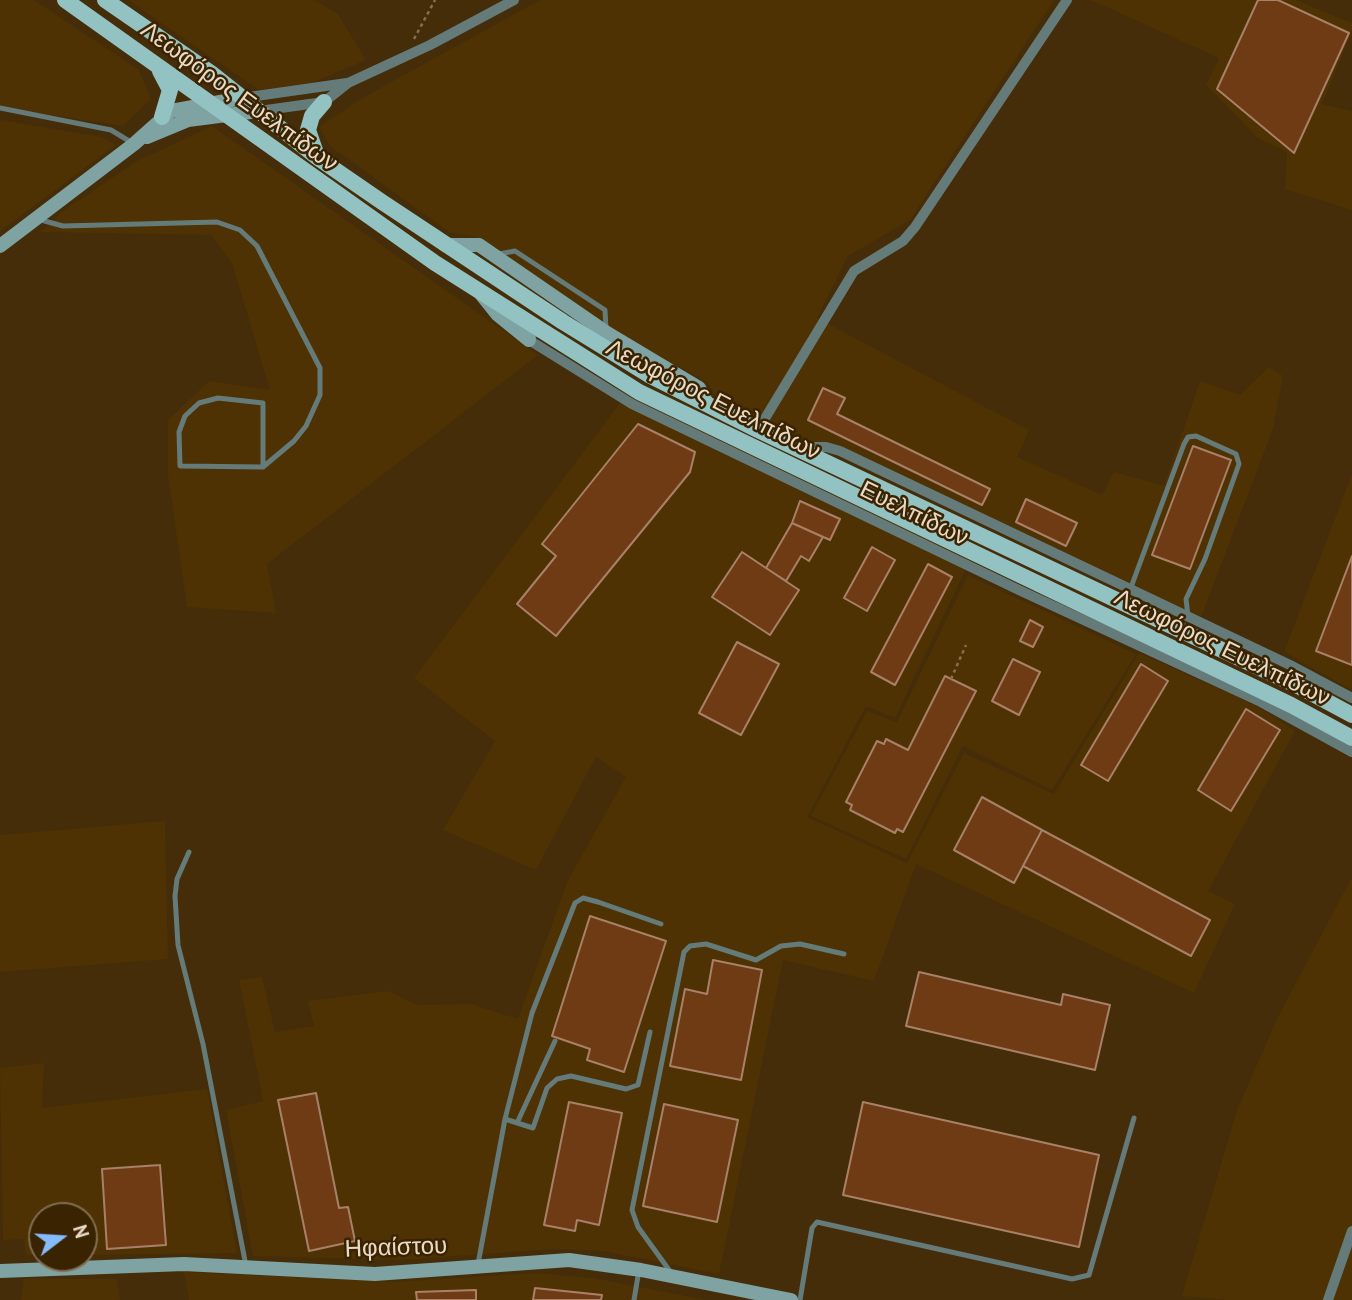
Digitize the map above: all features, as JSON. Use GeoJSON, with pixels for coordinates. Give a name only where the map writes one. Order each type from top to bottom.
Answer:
{"type":"FeatureCollection","features":[{"type":"Feature","properties":{"kind":"main road","name":"Λεωφόρος Ευελπίδων"},"geometry":{"type":"LineString","coordinates":[[65,0],[306,173],[475,288],[532,334],[635,398],[1022,585],[1352,738]]}},
{"type":"Feature","properties":{"kind":"main road","name":"Λεωφόρος Ευελπίδων"},"geometry":{"type":"LineString","coordinates":[[106,0],[242,98],[318,158],[445,246],[566,315],[649,375],[758,430],[1185,625],[1352,715]]}},
{"type":"Feature","properties":{"kind":"main road"},"geometry":{"type":"LineString","coordinates":[[154,63],[170,90],[162,117]]}},
{"type":"Feature","properties":{"kind":"main road"},"geometry":{"type":"LineString","coordinates":[[318,158],[308,130],[312,116],[324,102]]}},
{"type":"Feature","properties":{"kind":"street"},"geometry":{"type":"LineString","coordinates":[[134,144],[176,124],[226,114],[324,102],[348,83],[514,0]]}},
{"type":"Feature","properties":{"kind":"street"},"geometry":{"type":"LineString","coordinates":[[758,430],[854,271],[903,241],[915,227],[1067,0]]}},
{"type":"Feature","properties":{"kind":"street"},"geometry":{"type":"LineString","coordinates":[[0,246],[134,144],[162,117],[178,108],[348,83]]}},
{"type":"Feature","properties":{"kind":"street"},"geometry":{"type":"LineString","coordinates":[[445,246],[479,244],[566,315],[607,333],[699,388],[708,405]]}},
{"type":"Feature","properties":{"kind":"street","name":"Ευελπίδων"},"geometry":{"type":"LineString","coordinates":[[796,447],[826,447],[841,451],[1130,590],[1185,625],[1352,698]]}},
{"type":"Feature","properties":{"kind":"street"},"geometry":{"type":"LineString","coordinates":[[1206,671],[1352,752]]}},
{"type":"Feature","properties":{"kind":"street"},"geometry":{"type":"LineString","coordinates":[[1328,1300],[1352,1231]]}},
{"type":"Feature","properties":{"kind":"street","name":"Ηφαίστου"},"geometry":{"type":"LineString","coordinates":[[0,1271],[184,1264],[375,1274],[569,1260],[674,1276],[791,1300]]}},
{"type":"Feature","properties":{"kind":"lane"},"geometry":{"type":"LineString","coordinates":[[0,108],[111,130],[134,144]]}},
{"type":"Feature","properties":{"kind":"lane"},"geometry":{"type":"LineString","coordinates":[[38,219],[63,226],[217,222],[248,235],[263,255],[320,368],[320,394],[306,426],[284,452],[262,467],[180,466],[179,432],[185,416],[208,399],[263,403],[262,467]]}},
{"type":"Feature","properties":{"kind":"lane"},"geometry":{"type":"LineString","coordinates":[[493,255],[515,251],[605,310],[607,333]]}},
{"type":"Feature","properties":{"kind":"lane"},"geometry":{"type":"LineString","coordinates":[[1130,590],[1188,437],[1196,436],[1236,454],[1237,471],[1205,559],[1186,599],[1185,625]]}},
{"type":"Feature","properties":{"kind":"lane"},"geometry":{"type":"LineString","coordinates":[[190,852],[177,879],[174,896],[178,945],[203,1044],[247,1268]]}},
{"type":"Feature","properties":{"kind":"lane"},"geometry":{"type":"LineString","coordinates":[[478,1267],[505,1119],[532,1013],[575,903],[583,898],[661,924]]}},
{"type":"Feature","properties":{"kind":"lane"},"geometry":{"type":"LineString","coordinates":[[674,1276],[638,1227],[632,1210],[684,952],[690,946],[706,944],[755,960],[781,946],[800,944],[844,954]]}},
{"type":"Feature","properties":{"kind":"lane"},"geometry":{"type":"LineString","coordinates":[[505,1119],[533,1128],[547,1088],[557,1079],[571,1076],[626,1089],[638,1085],[650,1032]]}},
{"type":"Feature","properties":{"kind":"lane"},"geometry":{"type":"LineString","coordinates":[[517,1123],[555,1041]]}},
{"type":"Feature","properties":{"kind":"lane"},"geometry":{"type":"LineString","coordinates":[[800,1300],[812,1228],[817,1222],[1072,1279],[1089,1275],[1134,1118]]}},
{"type":"Feature","properties":{"kind":"lane"},"geometry":{"type":"LineString","coordinates":[[634,1300],[639,1270]]}},
{"type":"Feature","properties":{"kind":"path"},"geometry":{"type":"LineString","coordinates":[[403,57],[435,0]]}},
{"type":"Feature","properties":{"kind":"path"},"geometry":{"type":"LineString","coordinates":[[951,679],[966,645]]}},
{"type":"Feature","properties":{"kind":"shaded area"},"geometry":{"type":"Polygon","coordinates":[[[0,0],[34,0],[139,70],[151,99],[123,126],[0,107],[0,0]]]}},
{"type":"Feature","properties":{"kind":"shaded area"},"geometry":{"type":"Polygon","coordinates":[[[128,0],[314,0],[338,14],[366,60],[312,83],[259,90],[128,0]]]}},
{"type":"Feature","properties":{"kind":"shaded area"},"geometry":{"type":"Polygon","coordinates":[[[540,0],[1054,0],[910,220],[848,256],[817,318],[1029,430],[1017,457],[1102,495],[1114,472],[1164,486],[1200,381],[1240,395],[1269,367],[1283,376],[1273,429],[1201,617],[718,400],[707,382],[604,326],[498,255],[476,237],[449,232],[330,146],[319,127],[364,97],[540,0]]]}},
{"type":"Feature","properties":{"kind":"shaded area"},"geometry":{"type":"Polygon","coordinates":[[[1091,0],[1296,0],[1352,23],[1352,31],[1322,104],[1352,111],[1352,210],[1285,189],[1287,152],[1258,138],[1206,85],[1219,58],[1091,0]]]}},
{"type":"Feature","properties":{"kind":"shaded area"},"geometry":{"type":"Polygon","coordinates":[[[0,120],[102,137],[116,145],[0,231],[0,120]]]}},
{"type":"Feature","properties":{"kind":"shaded area"},"geometry":{"type":"Polygon","coordinates":[[[212,126],[538,355],[267,564],[276,613],[187,607],[168,475],[168,420],[209,381],[270,390],[232,263],[211,235],[41,232],[63,211],[137,161],[212,126]]]}},
{"type":"Feature","properties":{"kind":"shaded area"},"geometry":{"type":"Polygon","coordinates":[[[626,395],[970,560],[895,718],[866,706],[807,817],[907,863],[964,753],[1054,794],[1139,653],[1257,706],[1295,731],[1208,891],[1235,904],[1194,993],[916,864],[874,981],[783,960],[719,1274],[603,1251],[553,1249],[401,1260],[253,1256],[226,1110],[263,1101],[239,980],[262,977],[275,1032],[314,1026],[308,1001],[388,991],[417,1005],[471,1004],[518,1019],[568,880],[626,777],[596,757],[536,870],[443,830],[495,741],[414,678],[626,395]]]}},
{"type":"Feature","properties":{"kind":"shaded area"},"geometry":{"type":"Polygon","coordinates":[[[1352,474],[1352,690],[1284,652],[1352,474]]]}},
{"type":"Feature","properties":{"kind":"shaded area"},"geometry":{"type":"Polygon","coordinates":[[[968,575],[1136,654],[1052,790],[963,746],[906,859],[811,816],[867,711],[897,722],[968,575]]]}},
{"type":"Feature","properties":{"kind":"shaded area"},"geometry":{"type":"Polygon","coordinates":[[[165,821],[168,959],[0,972],[0,835],[165,821]]]}},
{"type":"Feature","properties":{"kind":"shaded area"},"geometry":{"type":"Polygon","coordinates":[[[1352,877],[1352,1300],[1226,1300],[1182,1296],[1237,1110],[1278,1017],[1352,877]]]}},
{"type":"Feature","properties":{"kind":"shaded area"},"geometry":{"type":"Polygon","coordinates":[[[44,1063],[42,1108],[207,1089],[237,1253],[98,1255],[98,1202],[28,1202],[28,1255],[24,1239],[3,1240],[0,1068],[44,1063]]]}},
{"type":"Feature","properties":{"kind":"shaded area"},"geometry":{"type":"Polygon","coordinates":[[[184,1272],[394,1282],[535,1273],[593,1278],[707,1300],[189,1300],[184,1272]]]}},
{"type":"Feature","properties":{"kind":"shaded area"},"geometry":{"type":"Polygon","coordinates":[[[24,1279],[117,1279],[120,1300],[21,1300],[24,1279]]]}},
{"type":"Feature","properties":{"kind":"building"},"geometry":{"type":"Polygon","coordinates":[[[1258,0],[1278,0],[1349,33],[1294,153],[1217,89],[1258,0]]]}},
{"type":"Feature","properties":{"kind":"building"},"geometry":{"type":"Polygon","coordinates":[[[823,388],[845,398],[837,414],[990,489],[982,505],[808,420],[823,388]]]}},
{"type":"Feature","properties":{"kind":"building"},"geometry":{"type":"Polygon","coordinates":[[[638,424],[695,452],[690,472],[556,636],[517,604],[556,556],[542,544],[638,424]]]}},
{"type":"Feature","properties":{"kind":"building"},"geometry":{"type":"Polygon","coordinates":[[[1193,446],[1231,460],[1190,569],[1152,555],[1193,446]]]}},
{"type":"Feature","properties":{"kind":"building"},"geometry":{"type":"Polygon","coordinates":[[[1026,499],[1077,523],[1066,546],[1016,522],[1026,499]]]}},
{"type":"Feature","properties":{"kind":"building"},"geometry":{"type":"Polygon","coordinates":[[[800,501],[840,519],[830,540],[792,523],[800,501]]]}},
{"type":"Feature","properties":{"kind":"building"},"geometry":{"type":"Polygon","coordinates":[[[792,523],[823,537],[809,561],[801,556],[786,581],[766,568],[792,523]]]}},
{"type":"Feature","properties":{"kind":"building"},"geometry":{"type":"Polygon","coordinates":[[[872,547],[895,560],[867,611],[844,598],[872,547]]]}},
{"type":"Feature","properties":{"kind":"building"},"geometry":{"type":"Polygon","coordinates":[[[742,552],[799,590],[770,635],[712,597],[742,552]]]}},
{"type":"Feature","properties":{"kind":"building"},"geometry":{"type":"Polygon","coordinates":[[[1352,556],[1352,665],[1316,651],[1352,556]]]}},
{"type":"Feature","properties":{"kind":"building"},"geometry":{"type":"Polygon","coordinates":[[[928,564],[952,577],[895,685],[871,672],[928,564]]]}},
{"type":"Feature","properties":{"kind":"building"},"geometry":{"type":"Polygon","coordinates":[[[1030,620],[1043,627],[1033,647],[1020,641],[1030,620]]]}},
{"type":"Feature","properties":{"kind":"building"},"geometry":{"type":"Polygon","coordinates":[[[737,642],[779,664],[741,735],[699,713],[737,642]]]}},
{"type":"Feature","properties":{"kind":"building"},"geometry":{"type":"Polygon","coordinates":[[[1013,659],[1040,672],[1019,715],[992,701],[1013,659]]]}},
{"type":"Feature","properties":{"kind":"building"},"geometry":{"type":"Polygon","coordinates":[[[1141,664],[1168,681],[1108,781],[1081,765],[1141,664]]]}},
{"type":"Feature","properties":{"kind":"building"},"geometry":{"type":"Polygon","coordinates":[[[945,676],[976,691],[903,832],[897,829],[895,833],[850,810],[852,805],[846,802],[877,741],[884,744],[886,739],[908,750],[945,676]]]}},
{"type":"Feature","properties":{"kind":"building"},"geometry":{"type":"Polygon","coordinates":[[[1246,709],[1280,730],[1231,811],[1198,790],[1246,709]]]}},
{"type":"Feature","properties":{"kind":"building"},"geometry":{"type":"Polygon","coordinates":[[[982,797],[1042,830],[1014,883],[954,850],[982,797]]]}},
{"type":"Feature","properties":{"kind":"building"},"geometry":{"type":"Polygon","coordinates":[[[1042,830],[1210,920],[1191,956],[1023,866],[1042,830]]]}},
{"type":"Feature","properties":{"kind":"building"},"geometry":{"type":"Polygon","coordinates":[[[590,916],[666,941],[624,1072],[587,1060],[590,1049],[552,1036],[590,916]]]}},
{"type":"Feature","properties":{"kind":"building"},"geometry":{"type":"Polygon","coordinates":[[[713,960],[762,970],[741,1080],[670,1066],[685,989],[707,994],[713,960]]]}},
{"type":"Feature","properties":{"kind":"building"},"geometry":{"type":"Polygon","coordinates":[[[919,972],[1061,1005],[1063,994],[1110,1005],[1095,1070],[906,1026],[919,972]]]}},
{"type":"Feature","properties":{"kind":"building"},"geometry":{"type":"Polygon","coordinates":[[[316,1093],[339,1208],[348,1207],[355,1241],[309,1251],[278,1100],[316,1093]]]}},
{"type":"Feature","properties":{"kind":"building"},"geometry":{"type":"Polygon","coordinates":[[[569,1102],[622,1113],[599,1225],[577,1220],[575,1231],[544,1225],[569,1102]]]}},
{"type":"Feature","properties":{"kind":"building"},"geometry":{"type":"Polygon","coordinates":[[[863,1102],[1099,1155],[1079,1247],[843,1195],[863,1102]]]}},
{"type":"Feature","properties":{"kind":"building"},"geometry":{"type":"Polygon","coordinates":[[[664,1104],[738,1120],[717,1222],[643,1206],[664,1104]]]}},
{"type":"Feature","properties":{"kind":"building"},"geometry":{"type":"Polygon","coordinates":[[[160,1165],[166,1245],[107,1249],[102,1169],[160,1165]]]}},
{"type":"Feature","properties":{"kind":"building"},"geometry":{"type":"Polygon","coordinates":[[[535,1288],[602,1295],[601,1300],[533,1300],[535,1288]]]}},
{"type":"Feature","properties":{"kind":"building"},"geometry":{"type":"Polygon","coordinates":[[[476,1290],[476,1300],[417,1300],[416,1292],[476,1290]]]}}]}
